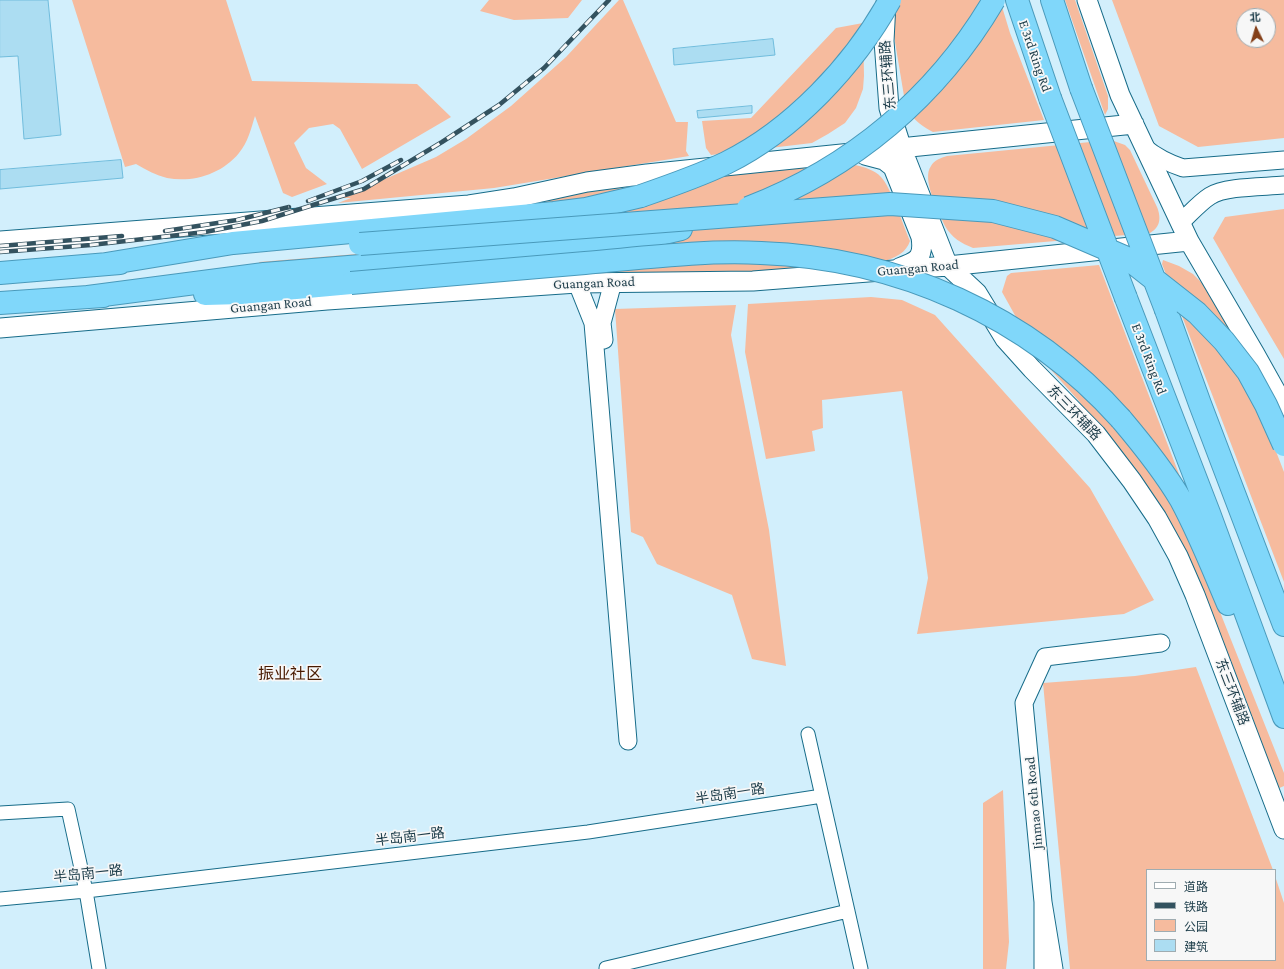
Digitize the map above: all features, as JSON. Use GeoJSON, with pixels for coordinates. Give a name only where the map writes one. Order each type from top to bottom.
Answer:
{"type":"FeatureCollection","features":[{"type":"Feature","properties":{"kind":"highway"},"geometry":{"type":"LineString","coordinates":[[0,273],[106,264],[362,237],[586,209],[641,196],[672,186],[727,162],[767,138],[791,120],[816,98],[854,54],[876,24],[890,0]]}},
{"type":"Feature","properties":{"kind":"highway"},"geometry":{"type":"LineString","coordinates":[[88,297],[264,274],[530,252],[616,242],[682,229],[736,213],[784,193],[811,179],[846,158],[879,134],[915,101],[939,76],[959,52],[994,0]]}},
{"type":"Feature","properties":{"kind":"highway","name":"E 3rd Ring Rd"},"geometry":{"type":"LineString","coordinates":[[1016,0],[1050,98],[1209,513],[1284,717]]}},
{"type":"Feature","properties":{"kind":"highway"},"geometry":{"type":"LineString","coordinates":[[1052,0],[1081,88],[1284,625]]}},
{"type":"Feature","properties":{"kind":"highway"},"geometry":{"type":"LineString","coordinates":[[106,264],[233,243],[362,237],[890,204],[993,211],[1055,226],[1126,258],[1197,313],[1224,341],[1248,372],[1266,405],[1284,445]]}},
{"type":"Feature","properties":{"kind":"highway"},"geometry":{"type":"LineString","coordinates":[[0,303],[88,297],[241,293],[694,254],[760,252],[835,260],[876,269],[927,286],[964,302],[1023,334],[1091,388],[1121,419],[1150,454],[1168,479],[1184,507],[1284,733]]}},
{"type":"Feature","properties":{"kind":"main road","name":"东三环辅路"},"geometry":{"type":"LineString","coordinates":[[886,0],[884,41],[889,108],[902,149],[948,266],[976,293],[1005,339],[1032,369],[1096,434],[1132,481],[1157,518],[1178,556],[1195,595],[1284,829]]}},
{"type":"Feature","properties":{"kind":"main road"},"geometry":{"type":"LineString","coordinates":[[1087,0],[1120,94],[1180,223],[1284,406]]}},
{"type":"Feature","properties":{"kind":"main road"},"geometry":{"type":"LineString","coordinates":[[0,241],[469,205],[514,198],[587,182],[647,174],[1134,124]]}},
{"type":"Feature","properties":{"kind":"main road"},"geometry":{"type":"LineString","coordinates":[[856,153],[884,160],[893,167],[921,238],[923,250],[919,257],[909,265],[894,270]]}},
{"type":"Feature","properties":{"kind":"main road"},"geometry":{"type":"LineString","coordinates":[[233,243],[328,216]]}},
{"type":"Feature","properties":{"kind":"main road","name":"Guangan Road"},"geometry":{"type":"LineString","coordinates":[[0,328],[327,300],[577,283],[753,280],[894,270],[948,266],[1189,241]]}},
{"type":"Feature","properties":{"kind":"street"},"geometry":{"type":"LineString","coordinates":[[1144,147],[1168,163],[1183,168],[1284,160]]}},
{"type":"Feature","properties":{"kind":"street"},"geometry":{"type":"LineString","coordinates":[[1180,223],[1211,196],[1221,192],[1284,185]]}},
{"type":"Feature","properties":{"kind":"street"},"geometry":{"type":"LineString","coordinates":[[577,283],[593,323],[632,741],[602,323],[613,282]]}},
{"type":"Feature","properties":{"kind":"street","name":"Jinmao 6th Road"},"geometry":{"type":"LineString","coordinates":[[1054,969],[1043,902],[1024,703],[1045,657],[1161,643]]}},
{"type":"Feature","properties":{"kind":"street"},"geometry":{"type":"LineString","coordinates":[[808,734],[861,969]]}},
{"type":"Feature","properties":{"kind":"street","name":"半岛南一路"},"geometry":{"type":"LineString","coordinates":[[0,899],[86,891],[588,832],[822,796]]}},
{"type":"Feature","properties":{"kind":"street"},"geometry":{"type":"LineString","coordinates":[[0,813],[68,809],[86,891],[99,969]]}},
{"type":"Feature","properties":{"kind":"street","name":"Jinmao 6th Road"},"geometry":{"type":"LineString","coordinates":[[1043,902],[1043,969]]}},
{"type":"Feature","properties":{"kind":"street"},"geometry":{"type":"LineString","coordinates":[[606,969],[848,911]]}},
{"type":"Feature","properties":{"kind":"green space"},"geometry":{"type":"Polygon","coordinates":[[[72,0],[226,0],[252,81],[417,84],[451,117],[362,169],[340,129],[333,124],[309,128],[294,143],[306,168],[327,184],[292,197],[283,193],[255,116],[251,131],[239,153],[224,166],[206,175],[197,178],[177,179],[167,178],[136,164],[125,167],[72,0]]]}},
{"type":"Feature","properties":{"kind":"green space"},"geometry":{"type":"Polygon","coordinates":[[[489,0],[582,0],[568,18],[514,20],[480,11],[489,0]]]}},
{"type":"Feature","properties":{"kind":"green space"},"geometry":{"type":"Polygon","coordinates":[[[619,0],[623,0],[676,122],[688,122],[686,151],[689,156],[494,188],[338,203],[351,198],[341,198],[436,157],[466,139],[511,106],[566,57],[619,0]]]}},
{"type":"Feature","properties":{"kind":"green space"},"geometry":{"type":"Polygon","coordinates":[[[892,0],[1000,0],[1010,33],[1044,120],[933,132],[922,125],[911,114],[904,96],[893,30],[892,0]]]}},
{"type":"Feature","properties":{"kind":"green space"},"geometry":{"type":"Polygon","coordinates":[[[1065,0],[1075,0],[1108,96],[1108,109],[1105,115],[1065,0]]]}},
{"type":"Feature","properties":{"kind":"green space"},"geometry":{"type":"Polygon","coordinates":[[[1112,0],[1284,0],[1284,138],[1198,147],[1159,126],[1112,0]]]}},
{"type":"Feature","properties":{"kind":"green space"},"geometry":{"type":"Polygon","coordinates":[[[863,23],[863,89],[856,108],[845,123],[812,143],[711,155],[706,148],[702,121],[751,118],[836,28],[863,23]]]}},
{"type":"Feature","properties":{"kind":"green space"},"geometry":{"type":"Polygon","coordinates":[[[1111,140],[1125,145],[1130,150],[1157,207],[1159,222],[1154,231],[1150,233],[973,248],[957,240],[945,226],[929,187],[928,172],[932,164],[940,158],[947,156],[1111,140]]]}},
{"type":"Feature","properties":{"kind":"green space"},"geometry":{"type":"Polygon","coordinates":[[[855,165],[873,171],[881,177],[889,189],[897,207],[910,241],[906,249],[892,259],[873,264],[845,267],[264,302],[259,262],[357,254],[576,189],[789,167],[855,165]]]}},
{"type":"Feature","properties":{"kind":"green space"},"geometry":{"type":"Polygon","coordinates":[[[1284,209],[1284,359],[1213,238],[1225,217],[1284,209]]]}},
{"type":"Feature","properties":{"kind":"green space"},"geometry":{"type":"Polygon","coordinates":[[[1163,260],[1179,266],[1193,274],[1203,284],[1235,338],[1243,383],[1263,418],[1284,472],[1284,582],[1162,264],[1163,260]]]}},
{"type":"Feature","properties":{"kind":"green space"},"geometry":{"type":"Polygon","coordinates":[[[1099,265],[1187,495],[1187,529],[1284,773],[1284,786],[1277,789],[1173,535],[1078,400],[1036,353],[1002,292],[1007,276],[1011,273],[1099,265]]]}},
{"type":"Feature","properties":{"kind":"green space"},"geometry":{"type":"Polygon","coordinates":[[[871,297],[902,300],[935,315],[1090,488],[1154,600],[1124,614],[917,634],[928,578],[902,391],[822,400],[823,428],[812,431],[815,451],[766,459],[745,352],[748,304],[871,297]]]}},
{"type":"Feature","properties":{"kind":"green space"},"geometry":{"type":"Polygon","coordinates":[[[736,305],[731,335],[769,530],[786,666],[752,659],[732,595],[657,564],[643,537],[631,532],[615,309],[736,305]]]}},
{"type":"Feature","properties":{"kind":"green space"},"geometry":{"type":"Polygon","coordinates":[[[1196,667],[1273,869],[1146,869],[1146,961],[1276,961],[1276,879],[1284,903],[1284,969],[1070,969],[1043,683],[1135,676],[1196,667]]]}},
{"type":"Feature","properties":{"kind":"green space"},"geometry":{"type":"Polygon","coordinates":[[[1003,790],[1009,942],[1006,969],[983,969],[983,803],[1003,790]]]}},
{"type":"Feature","properties":{"kind":"building"},"geometry":{"type":"Polygon","coordinates":[[[0,0],[48,0],[61,135],[24,139],[18,56],[0,57],[0,0]]]}},
{"type":"Feature","properties":{"kind":"building"},"geometry":{"type":"Polygon","coordinates":[[[773,39],[775,55],[674,65],[673,49],[773,39]]]}},
{"type":"Feature","properties":{"kind":"building"},"geometry":{"type":"Polygon","coordinates":[[[752,106],[752,113],[698,118],[697,111],[752,106]]]}},
{"type":"Feature","properties":{"kind":"building"},"geometry":{"type":"Polygon","coordinates":[[[121,160],[123,178],[0,189],[0,170],[121,160]]]}},
{"type":"Feature","properties":{"kind":"railway"},"geometry":{"type":"LineString","coordinates":[[0,252],[91,245],[205,232],[262,221],[364,189],[442,142],[499,105],[544,68],[609,0]]}},
{"type":"Feature","properties":{"kind":"railway"},"geometry":{"type":"LineString","coordinates":[[308,201],[362,181],[401,160]]}},
{"type":"Feature","properties":{"kind":"railway"},"geometry":{"type":"LineString","coordinates":[[165,231],[237,220],[289,207]]}},
{"type":"Feature","properties":{"kind":"railway"},"geometry":{"type":"LineString","coordinates":[[0,246],[122,236]]}},
{"type":"Feature","properties":{"kind":"district","name":"振业社区"},"geometry":{"type":"Point","coordinates":[290,674]}}]}
